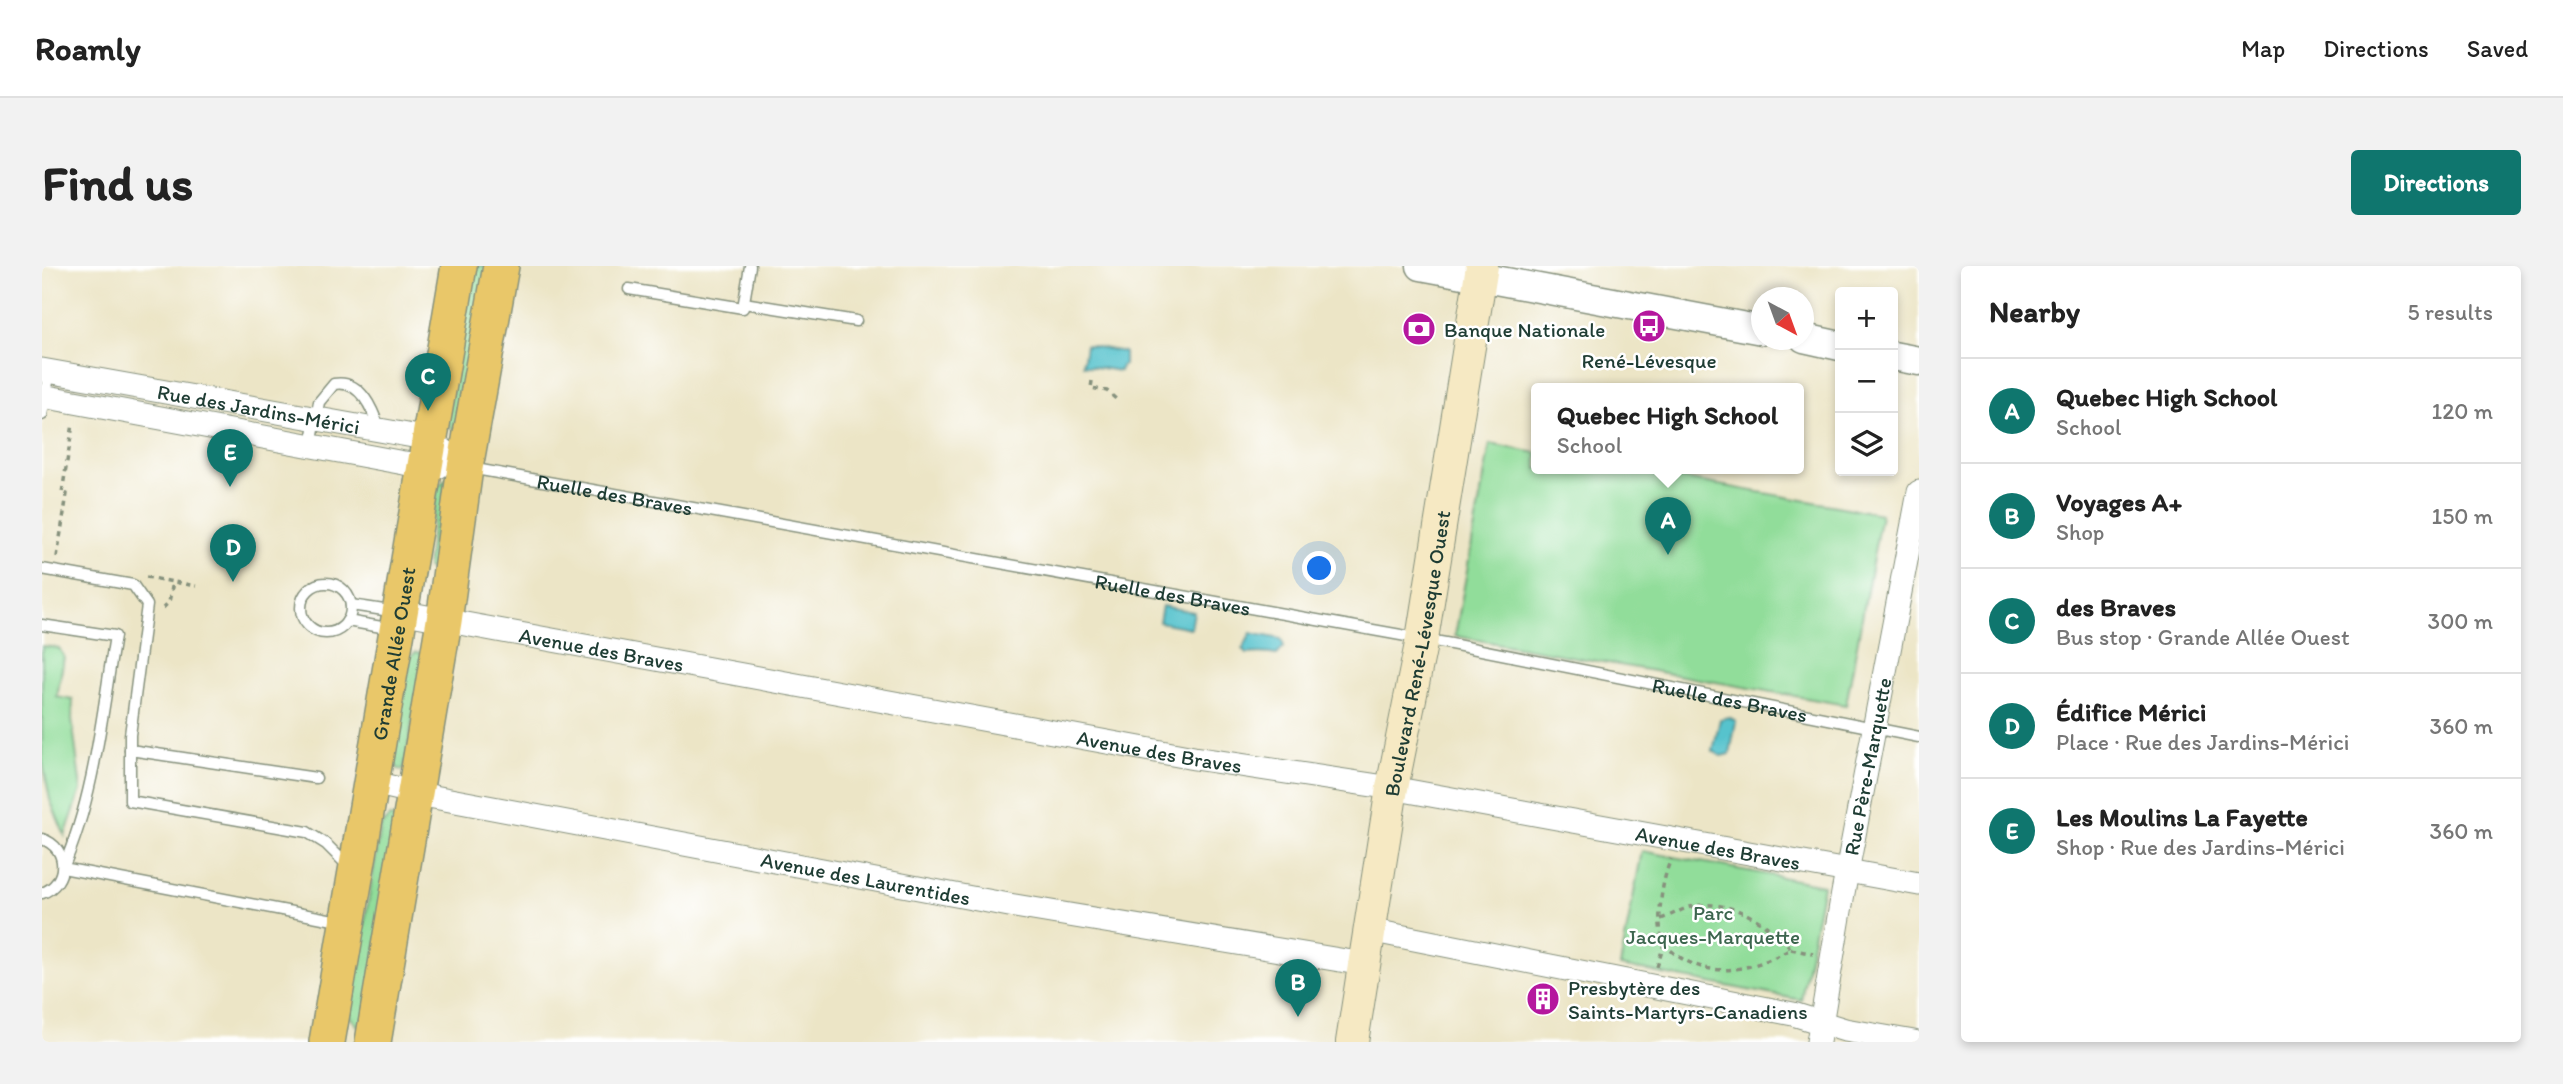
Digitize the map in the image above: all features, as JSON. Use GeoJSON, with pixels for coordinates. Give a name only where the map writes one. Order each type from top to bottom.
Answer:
{"type":"FeatureCollection","features":[{"type":"Feature","properties":{"kind":"main road","name":"Grande Allée Ouest"},"geometry":{"type":"LineString","coordinates":[[332,1041],[346,923],[458,266]]}},
{"type":"Feature","properties":{"kind":"main road"},"geometry":{"type":"LineString","coordinates":[[373,1042],[501,266]]}},
{"type":"Feature","properties":{"kind":"main road","name":"Boulevard René-Lévesque Ouest"},"geometry":{"type":"LineString","coordinates":[[1352,1042],[1392,788],[1422,639],[1481,271]]}},
{"type":"Feature","properties":{"kind":"street"},"geometry":{"type":"LineString","coordinates":[[1421,266],[1481,271],[1751,328]]}},
{"type":"Feature","properties":{"kind":"street"},"geometry":{"type":"LineString","coordinates":[[1814,340],[1835,345]]}},
{"type":"Feature","properties":{"kind":"street"},"geometry":{"type":"LineString","coordinates":[[1898,357],[1919,361]]}},
{"type":"Feature","properties":{"kind":"street","name":"Rue des Jardins-Mérici"},"geometry":{"type":"LineString","coordinates":[[46,371],[380,431],[466,468]]}},
{"type":"Feature","properties":{"kind":"street","name":"Rue des Jardins-Mérici"},"geometry":{"type":"LineString","coordinates":[[43,403],[311,446],[428,453]]}},
{"type":"Feature","properties":{"kind":"street","name":"Rue Père-Marquette"},"geometry":{"type":"LineString","coordinates":[[1819,1032],[1876,728],[1908,605],[1919,492]]}},
{"type":"Feature","properties":{"kind":"street","name":"Avenue des Braves"},"geometry":{"type":"LineString","coordinates":[[398,621],[444,621],[1194,758],[1392,788],[1919,884]]}},
{"type":"Feature","properties":{"kind":"street","name":"Avenue des Laurentides"},"geometry":{"type":"LineString","coordinates":[[369,782],[995,902],[1364,964]]}},
{"type":"Feature","properties":{"kind":"street"},"geometry":{"type":"LineString","coordinates":[[1369,930],[1651,985],[1819,1032],[1845,1030],[1914,1042]]}},
{"type":"Feature","properties":{"kind":"lane"},"geometry":{"type":"LineString","coordinates":[[629,289],[743,308],[749,266]]}},
{"type":"Feature","properties":{"kind":"lane"},"geometry":{"type":"LineString","coordinates":[[744,303],[856,321]]}},
{"type":"Feature","properties":{"kind":"lane"},"geometry":{"type":"LineString","coordinates":[[43,403],[46,371]]}},
{"type":"Feature","properties":{"kind":"lane"},"geometry":{"type":"LineString","coordinates":[[311,446],[318,402],[326,390],[343,382],[368,401],[380,431]]}},
{"type":"Feature","properties":{"kind":"lane"},"geometry":{"type":"LineString","coordinates":[[211,428],[215,402]]}},
{"type":"Feature","properties":{"kind":"lane","name":"Ruelle des Braves"},"geometry":{"type":"LineString","coordinates":[[466,468],[1422,639],[1919,737]]}},
{"type":"Feature","properties":{"kind":"lane"},"geometry":{"type":"LineString","coordinates":[[42,569],[133,585],[147,606],[130,750],[130,801],[307,832],[326,844],[355,872]]}},
{"type":"Feature","properties":{"kind":"lane"},"geometry":{"type":"LineString","coordinates":[[347,621],[351,605],[344,590],[330,583],[314,586],[303,598],[301,606],[305,621],[318,631],[334,631],[347,621],[398,621]]}},
{"type":"Feature","properties":{"kind":"lane"},"geometry":{"type":"LineString","coordinates":[[351,605],[398,621]]}},
{"type":"Feature","properties":{"kind":"lane"},"geometry":{"type":"LineString","coordinates":[[42,625],[115,636],[87,799],[75,839],[56,885],[42,893]]}},
{"type":"Feature","properties":{"kind":"lane"},"geometry":{"type":"LineString","coordinates":[[130,750],[316,778]]}},
{"type":"Feature","properties":{"kind":"lane"},"geometry":{"type":"LineString","coordinates":[[42,839],[59,851],[63,868]]}},
{"type":"Feature","properties":{"kind":"lane"},"geometry":{"type":"LineString","coordinates":[[63,868],[346,923]]}},
{"type":"Feature","properties":{"kind":"path"},"geometry":{"type":"LineString","coordinates":[[1092,381],[1091,388],[1107,391],[1117,400]]}},
{"type":"Feature","properties":{"kind":"path"},"geometry":{"type":"LineString","coordinates":[[62,493],[73,424]]}},
{"type":"Feature","properties":{"kind":"path"},"geometry":{"type":"LineString","coordinates":[[144,576],[196,586]]}},
{"type":"Feature","properties":{"kind":"path"},"geometry":{"type":"LineString","coordinates":[[159,612],[169,601],[173,582]]}},
{"type":"Feature","properties":{"kind":"path"},"geometry":{"type":"LineString","coordinates":[[1661,919],[1688,908],[1707,905],[1737,910],[1777,932],[1791,948],[1766,962],[1741,970],[1715,969],[1685,961],[1664,944],[1661,936],[1661,919],[1661,899],[1666,870],[1681,839]]}},
{"type":"Feature","properties":{"kind":"path"},"geometry":{"type":"LineString","coordinates":[[1651,985],[1664,944]]}},
{"type":"Feature","properties":{"kind":"green space"},"geometry":{"type":"Polygon","coordinates":[[[473,266],[495,266],[454,432],[447,421],[473,266]]]}},
{"type":"Feature","properties":{"kind":"green space"},"geometry":{"type":"Polygon","coordinates":[[[1490,444],[1531,452],[1531,474],[1658,474],[1881,514],[1846,705],[1455,636],[1490,444]]]}},
{"type":"Feature","properties":{"kind":"green space"},"geometry":{"type":"Polygon","coordinates":[[[446,479],[437,573],[427,568],[437,487],[446,479]]]}},
{"type":"Feature","properties":{"kind":"green space"},"geometry":{"type":"Polygon","coordinates":[[[42,646],[59,648],[64,657],[57,697],[73,700],[72,719],[81,790],[65,836],[50,800],[42,758],[42,646]]]}},
{"type":"Feature","properties":{"kind":"green space"},"geometry":{"type":"Polygon","coordinates":[[[416,652],[424,653],[404,770],[398,769],[392,760],[410,656],[416,652]]]}},
{"type":"Feature","properties":{"kind":"green space"},"geometry":{"type":"Polygon","coordinates":[[[389,817],[397,818],[364,1026],[358,1026],[349,1016],[381,826],[389,817]]]}},
{"type":"Feature","properties":{"kind":"green space","name":"Parc Jacques-Marquette"},"geometry":{"type":"Polygon","coordinates":[[[1642,851],[1823,885],[1801,1000],[1620,966],[1642,851]]]}},
{"type":"Feature","properties":{"kind":"water"},"geometry":{"type":"Polygon","coordinates":[[[1086,345],[1124,352],[1124,365],[1120,371],[1083,365],[1086,345]]]}},
{"type":"Feature","properties":{"kind":"water"},"geometry":{"type":"Polygon","coordinates":[[[1162,606],[1194,612],[1191,628],[1159,622],[1162,606]]]}},
{"type":"Feature","properties":{"kind":"water"},"geometry":{"type":"Polygon","coordinates":[[[1251,633],[1281,639],[1284,647],[1277,655],[1247,654],[1243,649],[1251,633]]]}},
{"type":"Feature","properties":{"kind":"water"},"geometry":{"type":"Polygon","coordinates":[[[1729,717],[1736,721],[1730,754],[1721,756],[1713,751],[1720,719],[1729,717]]]}},
{"type":"Feature","properties":{"kind":"place","name":"René-Lévesque"},"geometry":{"type":"Point","coordinates":[1649,326]}},
{"type":"Feature","properties":{"kind":"place","name":"Banque Nationale"},"geometry":{"type":"Point","coordinates":[1419,329]}},
{"type":"Feature","properties":{"kind":"place","name":"des Braves"},"geometry":{"type":"Point","coordinates":[428,411]}},
{"type":"Feature","properties":{"kind":"place","name":"Les Moulins La Fayette"},"geometry":{"type":"Point","coordinates":[230,487]}},
{"type":"Feature","properties":{"kind":"place","name":"Quebec High School"},"geometry":{"type":"Point","coordinates":[1668,555]}},
{"type":"Feature","properties":{"kind":"place","name":"Édifice Mérici"},"geometry":{"type":"Point","coordinates":[233,582]}},
{"type":"Feature","properties":{"kind":"place","name":"Presbytère des Saints-Martyrs-Canadiens"},"geometry":{"type":"Point","coordinates":[1543,999]}},
{"type":"Feature","properties":{"kind":"place","name":"Voyages A+"},"geometry":{"type":"Point","coordinates":[1298,1017]}}]}
